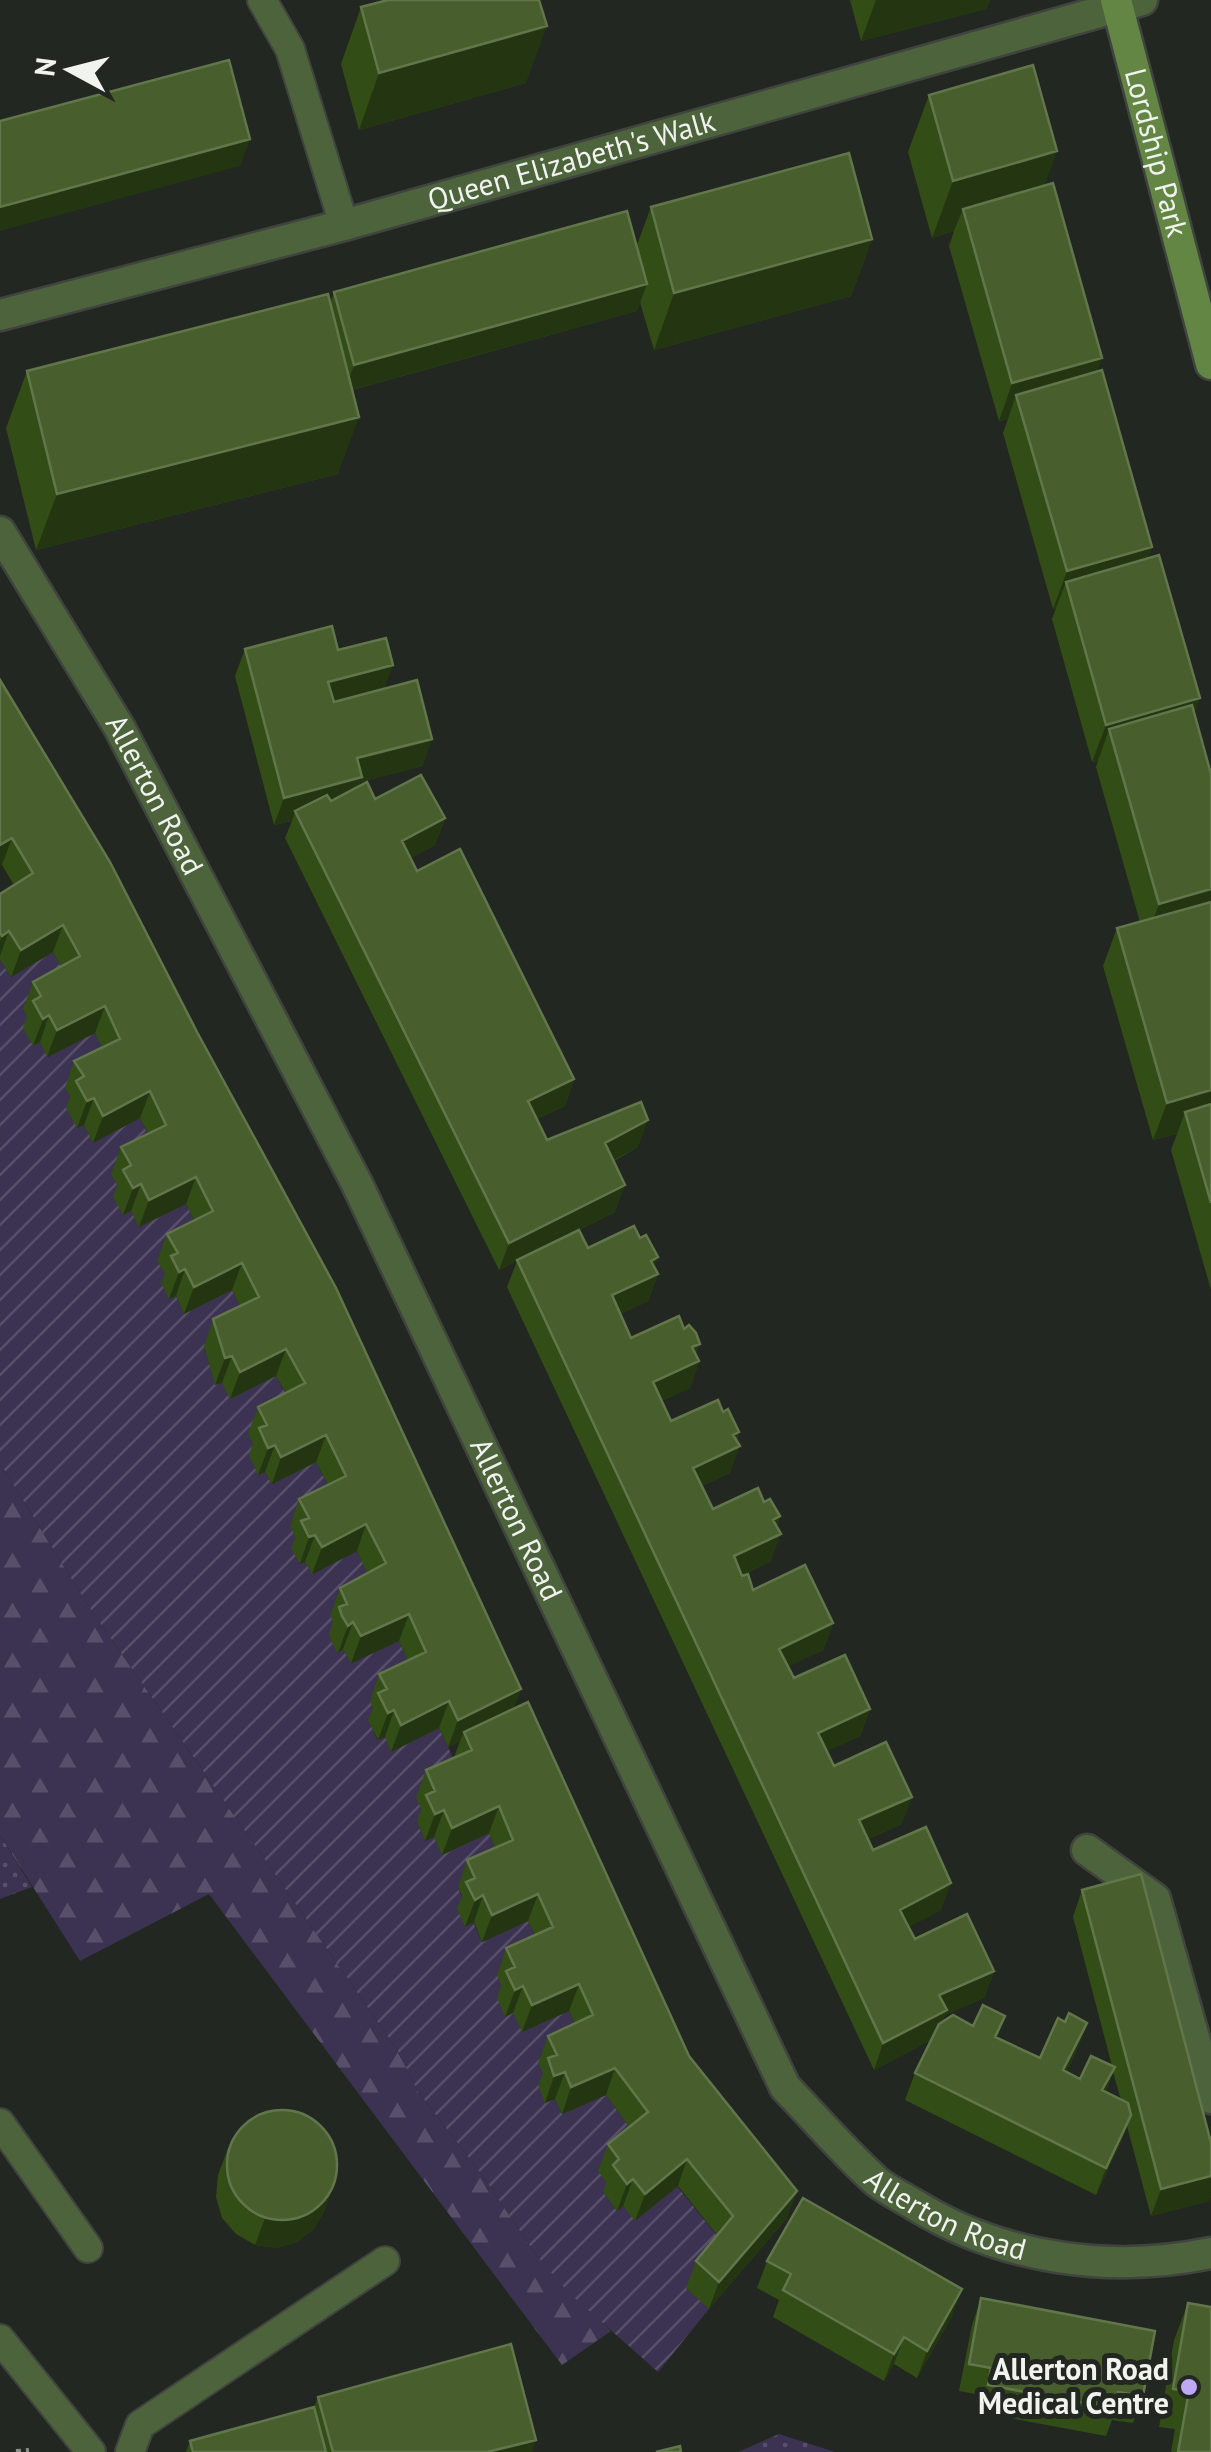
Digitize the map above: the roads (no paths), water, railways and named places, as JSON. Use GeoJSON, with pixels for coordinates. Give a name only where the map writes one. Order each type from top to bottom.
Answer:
{"type":"FeatureCollection","features":[{"type":"Feature","properties":{"kind":"main road","name":"Lordship Park"},"geometry":{"type":"LineString","coordinates":[[1125,2],[1211,364]]}},
{"type":"Feature","properties":{"kind":"street","name":"Queen Elizabeth's Walk"},"geometry":{"type":"LineString","coordinates":[[0,315],[344,224],[1125,2]]}},
{"type":"Feature","properties":{"kind":"street","name":"Allerton Road"},"geometry":{"type":"LineString","coordinates":[[0,532],[119,727],[356,1184],[785,2087],[878,2183],[939,2220],[1002,2245],[1090,2263],[1163,2263],[1211,2253]]}},
{"type":"Feature","properties":{"kind":"street"},"geometry":{"type":"LineString","coordinates":[[1087,1850],[1155,1898],[1211,2098]]}},
{"type":"Feature","properties":{"kind":"lane"},"geometry":{"type":"LineString","coordinates":[[262,0],[290,49],[344,224]]}},
{"type":"Feature","properties":{"kind":"lane"},"geometry":{"type":"LineString","coordinates":[[0,2123],[88,2248]]}},
{"type":"Feature","properties":{"kind":"lane"},"geometry":{"type":"LineString","coordinates":[[130,2452],[140,2425],[385,2261]]}},
{"type":"Feature","properties":{"kind":"lane"},"geometry":{"type":"LineString","coordinates":[[0,2339],[91,2452]]}},
{"type":"Feature","properties":{"kind":"place","name":"Allerton Road Medical Centre"},"geometry":{"type":"Point","coordinates":[1189,2387]}}]}
